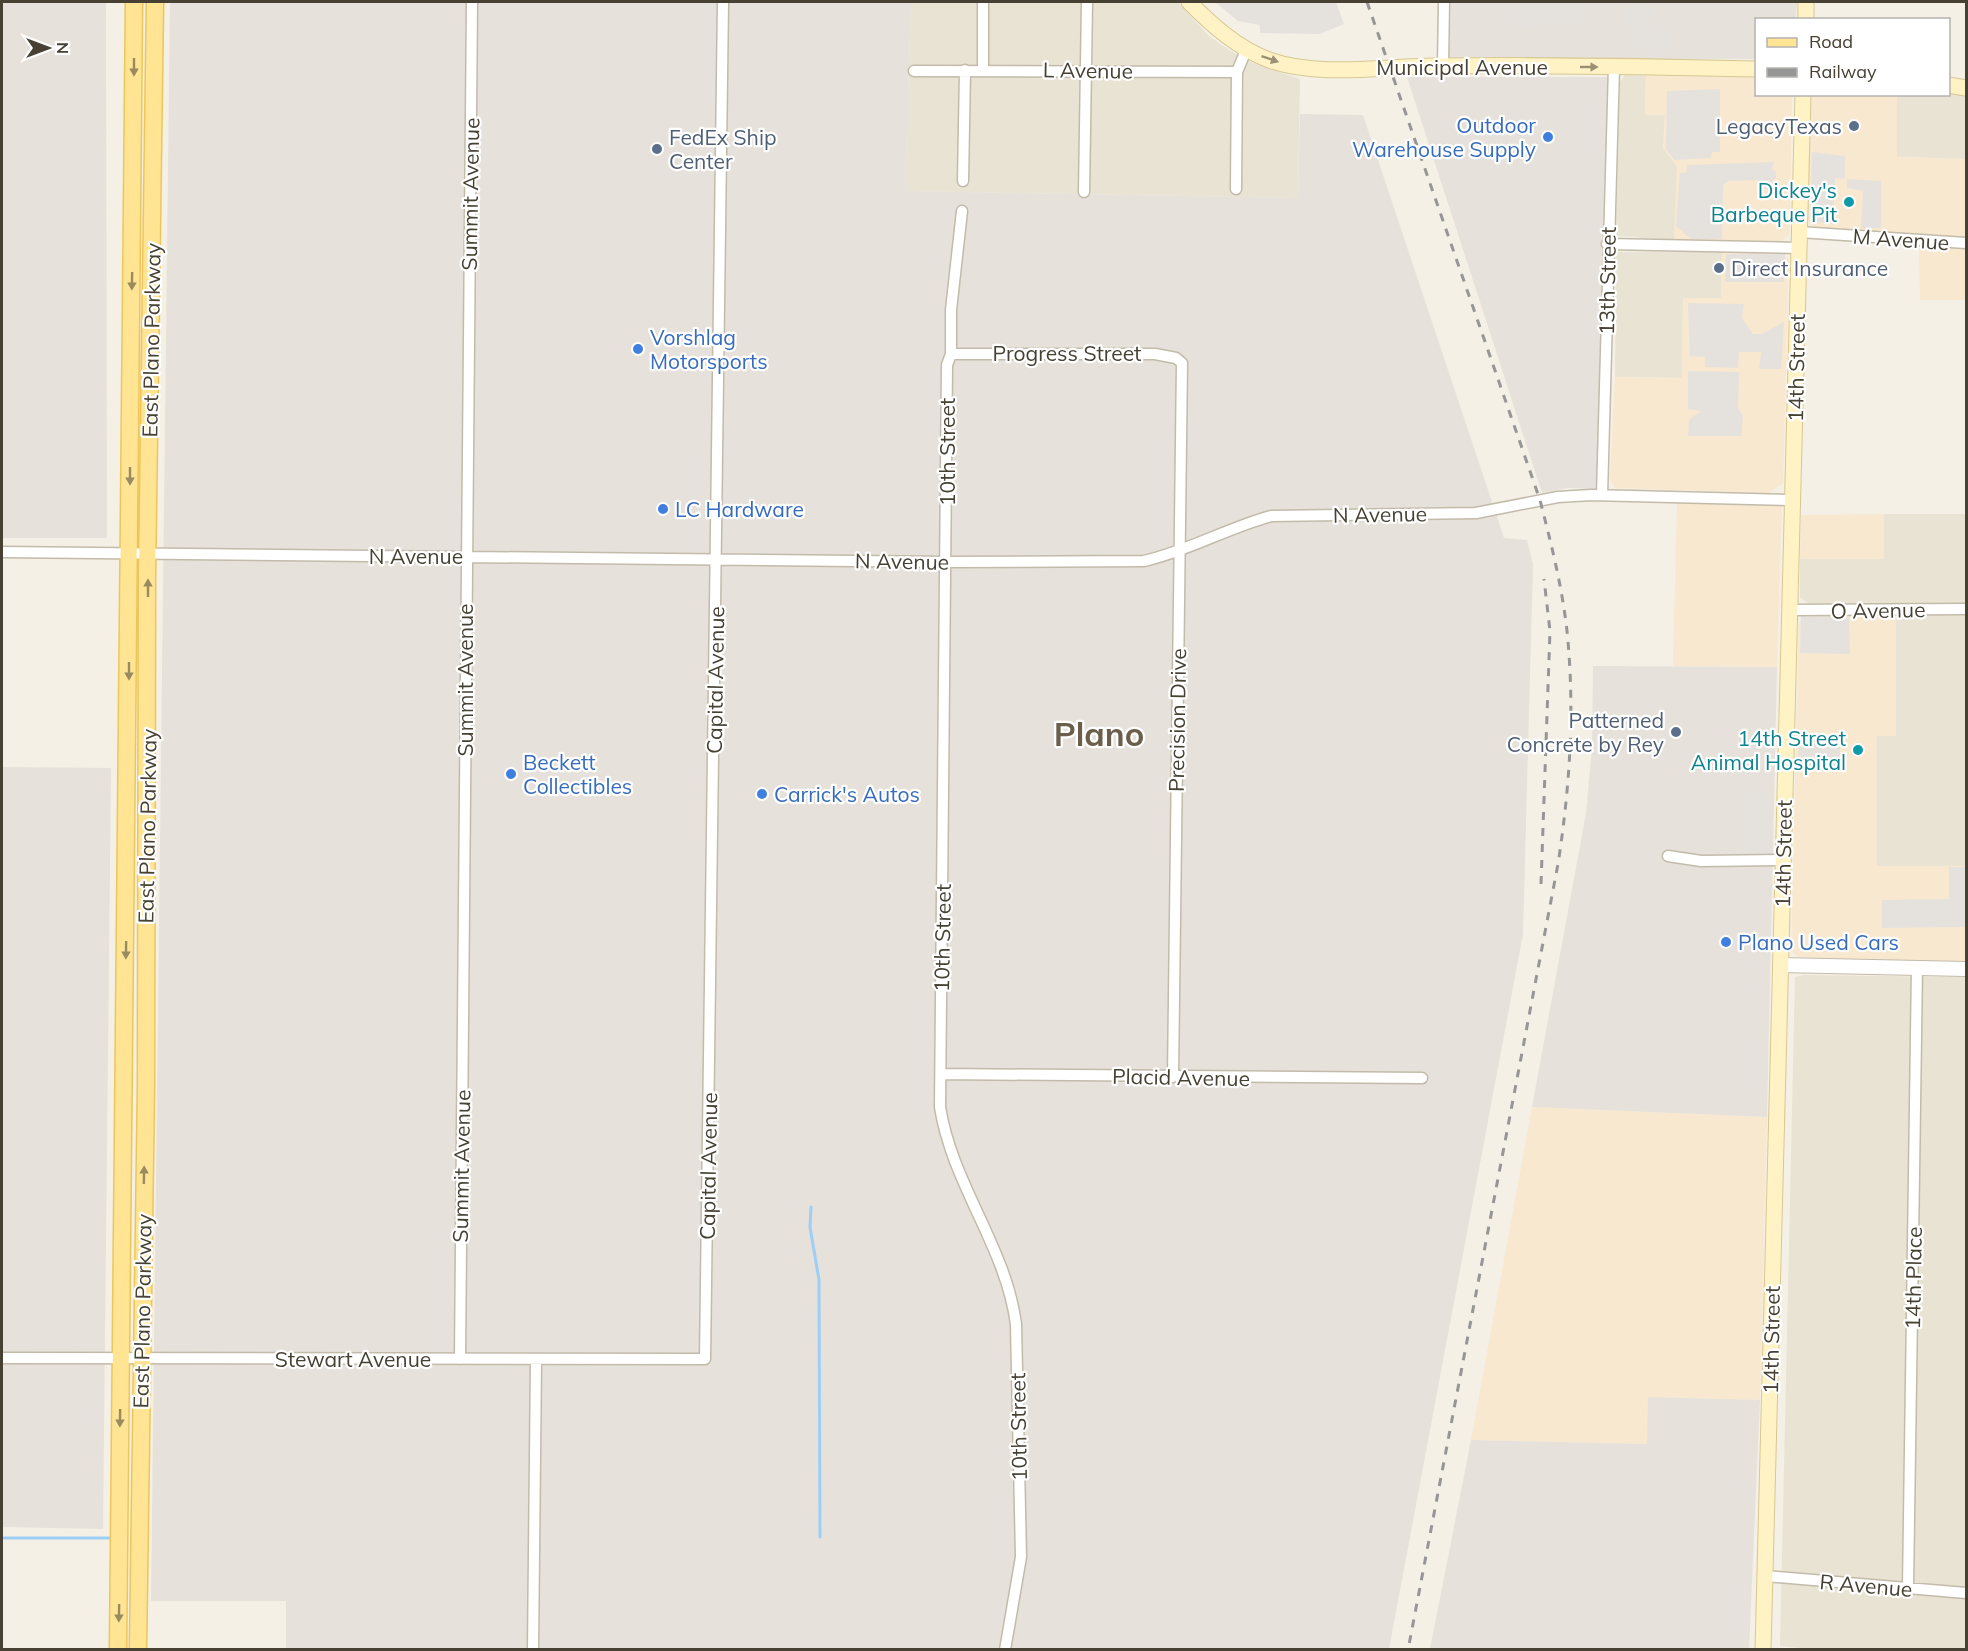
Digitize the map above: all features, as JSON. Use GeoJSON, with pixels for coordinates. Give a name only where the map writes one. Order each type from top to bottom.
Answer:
{"type":"FeatureCollection","features":[{"type":"Feature","properties":{"kind":"main road","name":"East Plano Parkway"},"geometry":{"type":"LineString","coordinates":[[138,1650],[146,1086],[148,553],[154,2]]}},
{"type":"Feature","properties":{"kind":"main road","name":"Municipal Avenue"},"geometry":{"type":"LineString","coordinates":[[1189,2],[1212,25],[1246,50],[1270,60],[1312,68],[1443,66],[1755,69]]}},
{"type":"Feature","properties":{"kind":"main road"},"geometry":{"type":"LineString","coordinates":[[1806,2],[1806,18]]}},
{"type":"Feature","properties":{"kind":"main road","name":"East Plano Parkway"},"geometry":{"type":"LineString","coordinates":[[118,1650],[127,910],[134,5]]}},
{"type":"Feature","properties":{"kind":"main road"},"geometry":{"type":"LineString","coordinates":[[134,5],[154,19]]}},
{"type":"Feature","properties":{"kind":"main road"},"geometry":{"type":"LineString","coordinates":[[1950,86],[1966,88]]}},
{"type":"Feature","properties":{"kind":"main road","name":"14th Street"},"geometry":{"type":"LineString","coordinates":[[1763,1650],[1803,96]]}},
{"type":"Feature","properties":{"kind":"main road"},"geometry":{"type":"LineString","coordinates":[[134,127],[154,116]]}},
{"type":"Feature","properties":{"kind":"main road"},"geometry":{"type":"LineString","coordinates":[[132,223],[153,223]]}},
{"type":"Feature","properties":{"kind":"main road"},"geometry":{"type":"LineString","coordinates":[[130,393],[151,393]]}},
{"type":"Feature","properties":{"kind":"main road"},"geometry":{"type":"LineString","coordinates":[[129,704],[148,704]]}},
{"type":"Feature","properties":{"kind":"main road"},"geometry":{"type":"LineString","coordinates":[[128,773],[147,774]]}},
{"type":"Feature","properties":{"kind":"main road"},"geometry":{"type":"LineString","coordinates":[[127,910],[146,910]]}},
{"type":"Feature","properties":{"kind":"main road"},"geometry":{"type":"LineString","coordinates":[[124,1086],[146,1086]]}},
{"type":"Feature","properties":{"kind":"main road"},"geometry":{"type":"LineString","coordinates":[[120,1456],[140,1457]]}},
{"type":"Feature","properties":{"kind":"main road"},"geometry":{"type":"LineString","coordinates":[[120,1506],[139,1506]]}},
{"type":"Feature","properties":{"kind":"main road"},"geometry":{"type":"LineString","coordinates":[[119,1559],[138,1560]]}},
{"type":"Feature","properties":{"kind":"street","name":"Summit Avenue"},"geometry":{"type":"LineString","coordinates":[[460,1359],[472,2]]}},
{"type":"Feature","properties":{"kind":"street","name":"Capital Avenue"},"geometry":{"type":"LineString","coordinates":[[705,1359],[723,2]]}},
{"type":"Feature","properties":{"kind":"street"},"geometry":{"type":"LineString","coordinates":[[983,2],[984,69]]}},
{"type":"Feature","properties":{"kind":"street"},"geometry":{"type":"LineString","coordinates":[[1084,192],[1084,70],[1087,2]]}},
{"type":"Feature","properties":{"kind":"street"},"geometry":{"type":"LineString","coordinates":[[1443,66],[1444,2]]}},
{"type":"Feature","properties":{"kind":"street"},"geometry":{"type":"LineString","coordinates":[[1236,189],[1237,72],[1246,50]]}},
{"type":"Feature","properties":{"kind":"street","name":"13th Street"},"geometry":{"type":"LineString","coordinates":[[1602,495],[1607,244],[1614,67]]}},
{"type":"Feature","properties":{"kind":"street","name":"L Avenue"},"geometry":{"type":"LineString","coordinates":[[914,71],[984,69],[1237,72]]}},
{"type":"Feature","properties":{"kind":"street"},"geometry":{"type":"LineString","coordinates":[[963,181],[965,70]]}},
{"type":"Feature","properties":{"kind":"street","name":"10th Street"},"geometry":{"type":"LineString","coordinates":[[963,212],[951,310],[951,354],[947,365],[947,562],[940,1107],[946,1140],[970,1201],[1001,1262],[1013,1297],[1017,1324],[1021,1557],[1005,1650]]}},
{"type":"Feature","properties":{"kind":"street","name":"M Avenue"},"geometry":{"type":"LineString","coordinates":[[1799,232],[1966,243]]}},
{"type":"Feature","properties":{"kind":"street"},"geometry":{"type":"LineString","coordinates":[[1607,244],[1799,248]]}},
{"type":"Feature","properties":{"kind":"street","name":"Progress Street"},"geometry":{"type":"LineString","coordinates":[[951,354],[1136,353],[1169,356],[1182,363]]}},
{"type":"Feature","properties":{"kind":"street","name":"Precision Drive"},"geometry":{"type":"LineString","coordinates":[[1173,1077],[1182,363]]}},
{"type":"Feature","properties":{"kind":"street","name":"N Avenue"},"geometry":{"type":"LineString","coordinates":[[2,552],[947,562],[1144,561],[1179,551],[1243,524],[1270,516],[1476,513],[1558,497],[1602,495],[1792,500]]}},
{"type":"Feature","properties":{"kind":"street","name":"O Avenue"},"geometry":{"type":"LineString","coordinates":[[1790,610],[1966,609]]}},
{"type":"Feature","properties":{"kind":"street"},"geometry":{"type":"LineString","coordinates":[[1668,856],[1701,861],[1783,860]]}},
{"type":"Feature","properties":{"kind":"street"},"geometry":{"type":"LineString","coordinates":[[1780,965],[1966,969]]}},
{"type":"Feature","properties":{"kind":"street","name":"14th Place"},"geometry":{"type":"LineString","coordinates":[[1908,1588],[1917,967]]}},
{"type":"Feature","properties":{"kind":"street","name":"Placid Avenue"},"geometry":{"type":"LineString","coordinates":[[941,1074],[1422,1078]]}},
{"type":"Feature","properties":{"kind":"street","name":"Stewart Avenue"},"geometry":{"type":"LineString","coordinates":[[2,1358],[141,1360],[705,1359]]}},
{"type":"Feature","properties":{"kind":"street"},"geometry":{"type":"LineString","coordinates":[[533,1650],[536,1359]]}},
{"type":"Feature","properties":{"kind":"street","name":"R Avenue"},"geometry":{"type":"LineString","coordinates":[[1765,1576],[1966,1593]]}},
{"type":"Feature","properties":{"kind":"shaded area"},"geometry":{"type":"Polygon","coordinates":[[[2,2],[106,2],[107,538],[2,538],[2,2]]]}},
{"type":"Feature","properties":{"kind":"shaded area"},"geometry":{"type":"Polygon","coordinates":[[[170,2],[911,2],[905,191],[1298,198],[1300,114],[1363,115],[1504,538],[1527,540],[1533,564],[1523,934],[1389,1649],[286,1650],[286,1601],[151,1601],[170,2]]]}},
{"type":"Feature","properties":{"kind":"shaded area"},"geometry":{"type":"Polygon","coordinates":[[[911,2],[1178,2],[1209,36],[1229,50],[1253,63],[1300,79],[1298,198],[905,191],[911,2]]]}},
{"type":"Feature","properties":{"kind":"shaded area"},"geometry":{"type":"Polygon","coordinates":[[[1215,2],[1336,2],[1344,24],[1320,34],[1260,33],[1260,25],[1238,21],[1215,2]]]}},
{"type":"Feature","properties":{"kind":"shaded area"},"geometry":{"type":"Polygon","coordinates":[[[1451,2],[1797,2],[1796,18],[1755,18],[1755,59],[1449,58],[1451,2]]]}},
{"type":"Feature","properties":{"kind":"shaded area"},"geometry":{"type":"Polygon","coordinates":[[[1508,2],[1583,2],[1581,31],[1564,23],[1538,23],[1536,30],[1508,28],[1508,2]]]}},
{"type":"Feature","properties":{"kind":"shaded area"},"geometry":{"type":"Polygon","coordinates":[[[1626,2],[1653,2],[1652,28],[1673,28],[1666,54],[1648,54],[1647,48],[1627,45],[1626,2]]]}},
{"type":"Feature","properties":{"kind":"shaded area"},"geometry":{"type":"Polygon","coordinates":[[[1627,72],[1646,73],[1645,115],[1665,115],[1663,148],[1677,166],[1675,240],[1616,236],[1620,82],[1627,72]]]}},
{"type":"Feature","properties":{"kind":"shaded area"},"geometry":{"type":"Polygon","coordinates":[[[1646,73],[1755,74],[1755,96],[1792,96],[1790,234],[1780,243],[1674,239],[1677,166],[1663,148],[1665,115],[1645,115],[1646,73]]]}},
{"type":"Feature","properties":{"kind":"shaded area"},"geometry":{"type":"Polygon","coordinates":[[[1407,77],[1608,77],[1597,489],[1567,488],[1542,493],[1407,77]]]}},
{"type":"Feature","properties":{"kind":"shaded area"},"geometry":{"type":"Polygon","coordinates":[[[1720,89],[1720,152],[1712,152],[1711,158],[1674,160],[1666,149],[1667,91],[1720,89]]]}},
{"type":"Feature","properties":{"kind":"shaded area"},"geometry":{"type":"Polygon","coordinates":[[[1950,93],[1966,95],[1966,159],[1897,157],[1897,96],[1950,96],[1950,93]]]}},
{"type":"Feature","properties":{"kind":"shaded area"},"geometry":{"type":"Polygon","coordinates":[[[1811,96],[1897,96],[1897,157],[1966,159],[1966,237],[1813,227],[1806,218],[1811,96]]]}},
{"type":"Feature","properties":{"kind":"shaded area"},"geometry":{"type":"Polygon","coordinates":[[[1812,152],[1845,156],[1845,179],[1835,178],[1833,224],[1815,222],[1810,217],[1812,152]]]}},
{"type":"Feature","properties":{"kind":"shaded area"},"geometry":{"type":"Polygon","coordinates":[[[1774,162],[1772,170],[1776,171],[1776,178],[1773,181],[1777,198],[1757,180],[1729,181],[1723,185],[1722,239],[1691,239],[1676,226],[1680,173],[1687,172],[1687,165],[1774,162]]]}},
{"type":"Feature","properties":{"kind":"shaded area"},"geometry":{"type":"Polygon","coordinates":[[[1847,179],[1881,181],[1881,228],[1861,228],[1863,191],[1847,188],[1847,179]]]}},
{"type":"Feature","properties":{"kind":"shaded area"},"geometry":{"type":"Polygon","coordinates":[[[1919,243],[1966,245],[1966,300],[1920,300],[1919,243]]]}},
{"type":"Feature","properties":{"kind":"shaded area"},"geometry":{"type":"Polygon","coordinates":[[[1780,251],[1789,259],[1783,483],[1769,493],[1615,488],[1610,479],[1615,377],[1682,378],[1683,298],[1721,298],[1722,252],[1780,251]]]}},
{"type":"Feature","properties":{"kind":"shaded area"},"geometry":{"type":"Polygon","coordinates":[[[1616,252],[1722,252],[1721,298],[1683,298],[1682,378],[1615,377],[1616,252]]]}},
{"type":"Feature","properties":{"kind":"shaded area"},"geometry":{"type":"Polygon","coordinates":[[[1726,254],[1785,254],[1784,282],[1725,282],[1726,254]]]}},
{"type":"Feature","properties":{"kind":"shaded area"},"geometry":{"type":"Polygon","coordinates":[[[1688,303],[1744,304],[1742,318],[1753,334],[1762,334],[1784,322],[1781,369],[1759,369],[1761,352],[1739,352],[1738,368],[1705,367],[1705,357],[1690,356],[1688,303]]]}},
{"type":"Feature","properties":{"kind":"shaded area"},"geometry":{"type":"Polygon","coordinates":[[[1688,371],[1739,372],[1738,408],[1743,416],[1741,436],[1688,436],[1689,420],[1701,411],[1688,409],[1688,371]]]}},
{"type":"Feature","properties":{"kind":"shaded area"},"geometry":{"type":"Polygon","coordinates":[[[1677,498],[1782,500],[1777,667],[1673,666],[1677,498]]]}},
{"type":"Feature","properties":{"kind":"shaded area"},"geometry":{"type":"Polygon","coordinates":[[[1884,514],[1966,514],[1966,604],[1809,604],[1800,598],[1800,559],[1884,559],[1884,514]]]}},
{"type":"Feature","properties":{"kind":"shaded area"},"geometry":{"type":"Polygon","coordinates":[[[1884,514],[1884,559],[1800,559],[1801,515],[1884,514]]]}},
{"type":"Feature","properties":{"kind":"shaded area"},"geometry":{"type":"Polygon","coordinates":[[[1808,615],[1896,615],[1896,736],[1877,736],[1877,866],[1966,866],[1966,964],[1798,957],[1791,951],[1799,622],[1808,615]]]}},
{"type":"Feature","properties":{"kind":"shaded area"},"geometry":{"type":"Polygon","coordinates":[[[1896,615],[1966,615],[1966,866],[1877,866],[1877,736],[1896,735],[1896,615]]]}},
{"type":"Feature","properties":{"kind":"shaded area"},"geometry":{"type":"Polygon","coordinates":[[[1801,616],[1849,617],[1850,654],[1800,653],[1801,616]]]}},
{"type":"Feature","properties":{"kind":"shaded area"},"geometry":{"type":"Polygon","coordinates":[[[1593,666],[1777,667],[1767,1117],[1532,1107],[1586,813],[1592,748],[1593,666]]]}},
{"type":"Feature","properties":{"kind":"shaded area"},"geometry":{"type":"Polygon","coordinates":[[[1799,736],[1840,736],[1840,765],[1798,765],[1799,736]]]}},
{"type":"Feature","properties":{"kind":"shaded area"},"geometry":{"type":"Polygon","coordinates":[[[2,767],[111,768],[103,1529],[2,1527],[2,767]]]}},
{"type":"Feature","properties":{"kind":"shaded area"},"geometry":{"type":"Polygon","coordinates":[[[1770,786],[1770,854],[1743,853],[1745,787],[1770,786]]]}},
{"type":"Feature","properties":{"kind":"shaded area"},"geometry":{"type":"Polygon","coordinates":[[[1949,867],[1966,867],[1966,927],[1882,928],[1882,900],[1949,899],[1949,867]]]}},
{"type":"Feature","properties":{"kind":"shaded area"},"geometry":{"type":"Polygon","coordinates":[[[1804,975],[1966,977],[1966,1649],[1820,1650],[1780,1646],[1795,977],[1804,975]]]}},
{"type":"Feature","properties":{"kind":"shaded area"},"geometry":{"type":"Polygon","coordinates":[[[1532,1107],[1767,1117],[1760,1400],[1648,1397],[1648,1444],[1471,1440],[1532,1107]]]}},
{"type":"Feature","properties":{"kind":"shaded area"},"geometry":{"type":"Polygon","coordinates":[[[1648,1397],[1760,1400],[1749,1649],[1430,1649],[1471,1440],[1647,1444],[1648,1397]]]}},
{"type":"Feature","properties":{"kind":"waterway"},"geometry":{"type":"LineString","coordinates":[[811,1207],[810,1227],[819,1280],[820,1537]]}},
{"type":"Feature","properties":{"kind":"waterway"},"geometry":{"type":"LineString","coordinates":[[2,1538],[109,1538]]}},
{"type":"Feature","properties":{"kind":"railway"},"geometry":{"type":"LineString","coordinates":[[1367,2],[1540,500],[1562,598],[1571,689],[1566,806],[1558,864],[1408,1650]]}},
{"type":"Feature","properties":{"kind":"railway"},"geometry":{"type":"LineString","coordinates":[[1541,884],[1550,631],[1544,579]]}},
{"type":"Feature","properties":{"kind":"place","name":"LegacyTexas"},"geometry":{"type":"Point","coordinates":[1854,126]}},
{"type":"Feature","properties":{"kind":"place","name":"Outdoor Warehouse Supply"},"geometry":{"type":"Point","coordinates":[1548,137]}},
{"type":"Feature","properties":{"kind":"place","name":"FedEx Ship Center"},"geometry":{"type":"Point","coordinates":[657,149]}},
{"type":"Feature","properties":{"kind":"place","name":"Dickey's Barbeque Pit"},"geometry":{"type":"Point","coordinates":[1849,202]}},
{"type":"Feature","properties":{"kind":"place","name":"Direct Insurance"},"geometry":{"type":"Point","coordinates":[1719,268]}},
{"type":"Feature","properties":{"kind":"place","name":"Vorshlag Motorsports"},"geometry":{"type":"Point","coordinates":[638,349]}},
{"type":"Feature","properties":{"kind":"place","name":"LC Hardware"},"geometry":{"type":"Point","coordinates":[663,509]}},
{"type":"Feature","properties":{"kind":"place","name":"Patterned Concrete by Rey"},"geometry":{"type":"Point","coordinates":[1676,732]}},
{"type":"Feature","properties":{"kind":"place","name":"14th Street Animal Hospital"},"geometry":{"type":"Point","coordinates":[1858,750]}},
{"type":"Feature","properties":{"kind":"place","name":"Beckett Collectibles"},"geometry":{"type":"Point","coordinates":[511,774]}},
{"type":"Feature","properties":{"kind":"place","name":"Carrick's Autos"},"geometry":{"type":"Point","coordinates":[762,794]}},
{"type":"Feature","properties":{"kind":"place","name":"Plano Used Cars"},"geometry":{"type":"Point","coordinates":[1726,942]}},
{"type":"Feature","properties":{"kind":"district","name":"Plano"},"geometry":{"type":"Point","coordinates":[1099,733]}}]}
